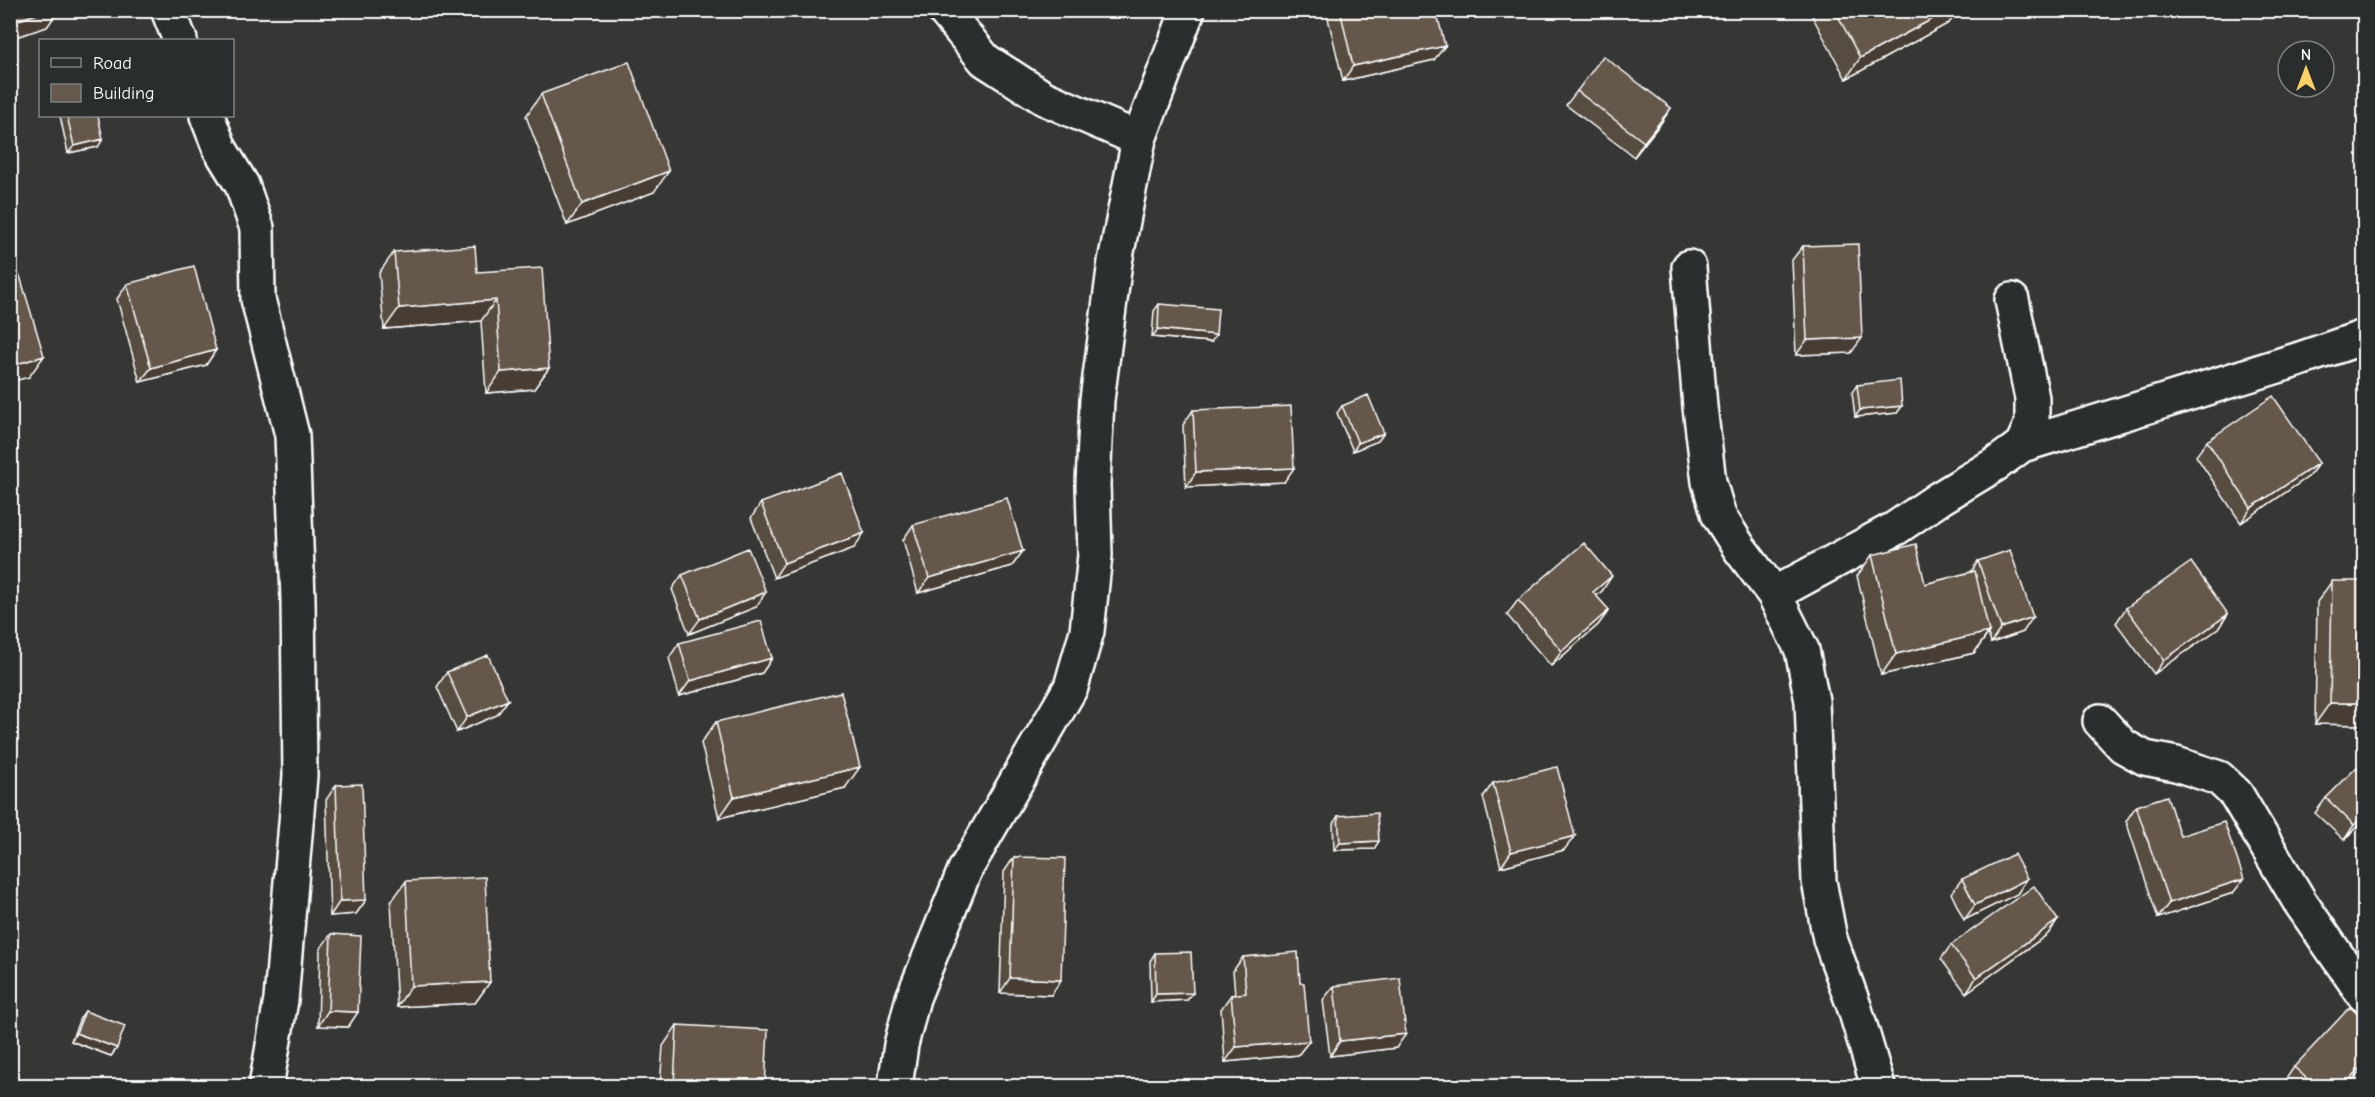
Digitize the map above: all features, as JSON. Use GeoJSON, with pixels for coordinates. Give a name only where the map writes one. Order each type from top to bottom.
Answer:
{"type":"FeatureCollection","features":[{"type":"Feature","properties":{"kind":"street"},"geometry":{"type":"LineString","coordinates":[[944,10],[985,60],[1044,98],[1139,139]]}},
{"type":"Feature","properties":{"kind":"street"},"geometry":{"type":"LineString","coordinates":[[895,1086],[901,1045],[913,998],[952,902],[970,861],[1071,687],[1088,631],[1095,555],[1093,484],[1097,400],[1115,261],[1139,139],[1188,10]]}},
{"type":"Feature","properties":{"kind":"street"},"geometry":{"type":"LineString","coordinates":[[207,117],[220,149],[242,185],[257,228],[258,299],[292,435],[298,599],[300,776],[281,1000],[266,1086]]}},
{"type":"Feature","properties":{"kind":"street"},"geometry":{"type":"LineString","coordinates":[[1689,267],[1708,482],[1719,516],[1740,549],[1774,594],[1802,650],[1812,701],[1819,880],[1830,939],[1855,1009],[1878,1086]]}},
{"type":"Feature","properties":{"kind":"street"},"geometry":{"type":"LineString","coordinates":[[2012,300],[2032,398],[2031,423],[2022,445]]}},
{"type":"Feature","properties":{"kind":"street"},"geometry":{"type":"LineString","coordinates":[[1774,594],[1896,528],[2022,445],[2298,360],[2364,336]]}},
{"type":"Feature","properties":{"kind":"street"},"geometry":{"type":"LineString","coordinates":[[2100,720],[2123,746],[2145,758],[2176,764],[2219,778],[2236,794],[2300,902],[2364,995]]}},
{"type":"Feature","properties":{"kind":"building"},"geometry":{"type":"Polygon","coordinates":[[[10,10],[48,10],[10,23],[10,10]]]}},
{"type":"Feature","properties":{"kind":"building"},"geometry":{"type":"Polygon","coordinates":[[[1340,10],[1436,10],[1445,46],[1353,66],[1340,10]]]}},
{"type":"Feature","properties":{"kind":"building"},"geometry":{"type":"Polygon","coordinates":[[[1835,10],[1949,10],[1860,58],[1835,10]]]}},
{"type":"Feature","properties":{"kind":"building"},"geometry":{"type":"Polygon","coordinates":[[[1603,56],[1671,108],[1644,142],[1577,91],[1603,56]]]}},
{"type":"Feature","properties":{"kind":"building"},"geometry":{"type":"Polygon","coordinates":[[[629,62],[669,171],[582,204],[541,94],[629,62]]]}},
{"type":"Feature","properties":{"kind":"building"},"geometry":{"type":"Polygon","coordinates":[[[67,117],[98,117],[103,139],[74,146],[67,117]]]}},
{"type":"Feature","properties":{"kind":"building"},"geometry":{"type":"Polygon","coordinates":[[[1858,244],[1862,338],[1807,340],[1803,246],[1858,244]]]}},
{"type":"Feature","properties":{"kind":"building"},"geometry":{"type":"Polygon","coordinates":[[[475,246],[477,272],[542,268],[549,368],[501,372],[496,300],[399,308],[394,252],[475,246]]]}},
{"type":"Feature","properties":{"kind":"building"},"geometry":{"type":"Polygon","coordinates":[[[194,266],[216,350],[151,368],[127,284],[194,266]]]}},
{"type":"Feature","properties":{"kind":"building"},"geometry":{"type":"Polygon","coordinates":[[[20,276],[44,356],[10,366],[10,278],[20,276]]]}},
{"type":"Feature","properties":{"kind":"building"},"geometry":{"type":"Polygon","coordinates":[[[1159,304],[1218,309],[1216,335],[1158,329],[1159,304]]]}},
{"type":"Feature","properties":{"kind":"building"},"geometry":{"type":"Polygon","coordinates":[[[1900,380],[1902,406],[1860,410],[1857,385],[1900,380]]]}},
{"type":"Feature","properties":{"kind":"building"},"geometry":{"type":"Polygon","coordinates":[[[1368,395],[1384,433],[1358,443],[1342,406],[1368,395]]]}},
{"type":"Feature","properties":{"kind":"building"},"geometry":{"type":"Polygon","coordinates":[[[2273,396],[2319,463],[2251,508],[2207,441],[2273,396]]]}},
{"type":"Feature","properties":{"kind":"building"},"geometry":{"type":"Polygon","coordinates":[[[1291,406],[1294,468],[1196,472],[1193,410],[1291,406]]]}},
{"type":"Feature","properties":{"kind":"building"},"geometry":{"type":"Polygon","coordinates":[[[842,473],[864,533],[784,563],[761,503],[842,473]]]}},
{"type":"Feature","properties":{"kind":"building"},"geometry":{"type":"Polygon","coordinates":[[[1007,498],[1023,551],[929,578],[913,525],[1007,498]]]}},
{"type":"Feature","properties":{"kind":"building"},"geometry":{"type":"Polygon","coordinates":[[[1584,543],[1612,576],[1593,592],[1609,610],[1562,651],[1518,600],[1584,543]]]}},
{"type":"Feature","properties":{"kind":"building"},"geometry":{"type":"Polygon","coordinates":[[[1916,544],[1925,584],[1975,571],[1989,632],[1896,654],[1872,555],[1916,544]]]}},
{"type":"Feature","properties":{"kind":"building"},"geometry":{"type":"Polygon","coordinates":[[[748,548],[766,592],[700,619],[682,575],[748,548]]]}},
{"type":"Feature","properties":{"kind":"building"},"geometry":{"type":"Polygon","coordinates":[[[2010,550],[2033,617],[2001,628],[1978,561],[2010,550]]]}},
{"type":"Feature","properties":{"kind":"building"},"geometry":{"type":"Polygon","coordinates":[[[2191,562],[2228,614],[2164,660],[2126,608],[2191,562]]]}},
{"type":"Feature","properties":{"kind":"building"},"geometry":{"type":"Polygon","coordinates":[[[2332,581],[2364,581],[2364,703],[2330,703],[2332,581]]]}},
{"type":"Feature","properties":{"kind":"building"},"geometry":{"type":"Polygon","coordinates":[[[761,621],[772,658],[690,681],[679,643],[761,621]]]}},
{"type":"Feature","properties":{"kind":"building"},"geometry":{"type":"Polygon","coordinates":[[[488,655],[508,700],[467,717],[447,672],[488,655]]]}},
{"type":"Feature","properties":{"kind":"building"},"geometry":{"type":"Polygon","coordinates":[[[841,692],[860,767],[734,797],[716,722],[841,692]]]}},
{"type":"Feature","properties":{"kind":"building"},"geometry":{"type":"Polygon","coordinates":[[[1557,767],[1575,836],[1511,852],[1493,783],[1557,767]]]}},
{"type":"Feature","properties":{"kind":"building"},"geometry":{"type":"Polygon","coordinates":[[[2357,767],[2364,774],[2364,815],[2354,825],[2326,798],[2357,767]]]}},
{"type":"Feature","properties":{"kind":"building"},"geometry":{"type":"Polygon","coordinates":[[[362,784],[366,900],[340,901],[336,785],[362,784]]]}},
{"type":"Feature","properties":{"kind":"building"},"geometry":{"type":"Polygon","coordinates":[[[2167,796],[2180,836],[2224,822],[2244,879],[2169,903],[2136,806],[2167,796]]]}},
{"type":"Feature","properties":{"kind":"building"},"geometry":{"type":"Polygon","coordinates":[[[1377,813],[1379,841],[1340,843],[1338,816],[1377,813]]]}},
{"type":"Feature","properties":{"kind":"building"},"geometry":{"type":"Polygon","coordinates":[[[2014,854],[2027,879],[1975,905],[1962,879],[2014,854]]]}},
{"type":"Feature","properties":{"kind":"building"},"geometry":{"type":"Polygon","coordinates":[[[1014,857],[1065,858],[1061,980],[1010,978],[1014,857]]]}},
{"type":"Feature","properties":{"kind":"building"},"geometry":{"type":"Polygon","coordinates":[[[485,877],[490,982],[411,986],[406,881],[485,877]]]}},
{"type":"Feature","properties":{"kind":"building"},"geometry":{"type":"Polygon","coordinates":[[[2034,886],[2058,920],[1976,978],[1951,945],[2034,886]]]}},
{"type":"Feature","properties":{"kind":"building"},"geometry":{"type":"Polygon","coordinates":[[[331,934],[361,936],[358,1012],[328,1011],[331,934]]]}},
{"type":"Feature","properties":{"kind":"building"},"geometry":{"type":"Polygon","coordinates":[[[1191,952],[1193,993],[1156,994],[1155,953],[1191,952]]]}},
{"type":"Feature","properties":{"kind":"building"},"geometry":{"type":"Polygon","coordinates":[[[1298,952],[1300,983],[1304,983],[1309,1041],[1236,1047],[1231,995],[1246,993],[1243,957],[1298,952]]]}},
{"type":"Feature","properties":{"kind":"building"},"geometry":{"type":"Polygon","coordinates":[[[1400,978],[1406,1034],[1340,1041],[1334,986],[1400,978]]]}},
{"type":"Feature","properties":{"kind":"building"},"geometry":{"type":"Polygon","coordinates":[[[2350,1007],[2364,1020],[2364,1064],[2344,1086],[2335,1082],[2330,1086],[2315,1086],[2294,1067],[2350,1007]]]}},
{"type":"Feature","properties":{"kind":"building"},"geometry":{"type":"Polygon","coordinates":[[[85,1011],[125,1026],[117,1048],[76,1033],[85,1011]]]}},
{"type":"Feature","properties":{"kind":"building"},"geometry":{"type":"Polygon","coordinates":[[[677,1025],[768,1030],[765,1086],[674,1086],[677,1025]]]}},
{"type":"Feature","properties":{"kind":"building"},"geometry":{"type":"Polygon","coordinates":[[[171,1078],[198,1086],[169,1086],[171,1078]]]}}]}
